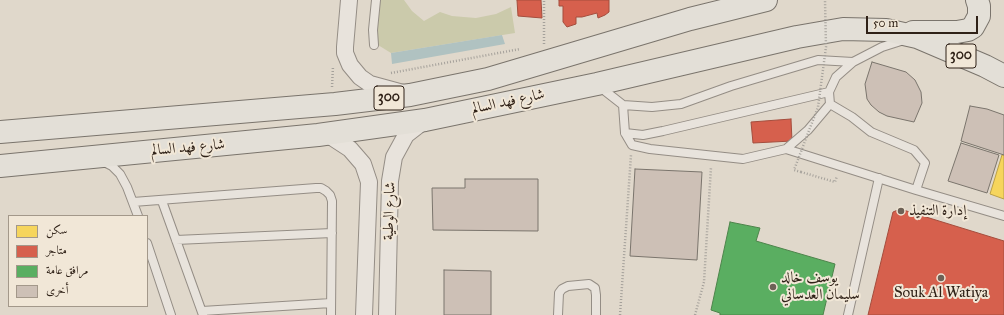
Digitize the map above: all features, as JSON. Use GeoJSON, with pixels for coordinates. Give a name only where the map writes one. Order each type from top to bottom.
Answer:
{"type":"FeatureCollection","features":[{"type":"Feature","properties":{"kind":"main road","name":"شارع فهد السالم"},"geometry":{"type":"LineString","coordinates":[[0,132],[335,104],[410,95],[488,79],[542,51],[766,0]]}},
{"type":"Feature","properties":{"kind":"main road"},"geometry":{"type":"LineString","coordinates":[[908,35],[932,31],[957,32],[968,30],[973,27],[980,16],[977,0]]}},
{"type":"Feature","properties":{"kind":"main road","name":"شارع فهد السالم"},"geometry":{"type":"LineString","coordinates":[[0,166],[327,134],[425,120],[597,84],[797,37],[843,29],[868,29],[908,35],[985,66],[1004,76]]}},
{"type":"Feature","properties":{"kind":"street"},"geometry":{"type":"LineString","coordinates":[[349,0],[345,46],[347,59],[353,70],[370,84],[410,95]]}},
{"type":"Feature","properties":{"kind":"street","name":"شارع الوطية"},"geometry":{"type":"LineString","coordinates":[[387,315],[390,181],[394,157],[406,135],[425,120]]}},
{"type":"Feature","properties":{"kind":"street","name":"شارع الوطية"},"geometry":{"type":"LineString","coordinates":[[327,134],[350,149],[362,164],[370,182],[364,315]]}},
{"type":"Feature","properties":{"kind":"lane"},"geometry":{"type":"LineString","coordinates":[[374,45],[373,30],[376,0]]}},
{"type":"Feature","properties":{"kind":"lane"},"geometry":{"type":"LineString","coordinates":[[622,105],[626,133],[632,144],[650,149],[743,159],[786,149],[808,130],[830,104],[829,92],[836,77],[853,62],[908,35]]}},
{"type":"Feature","properties":{"kind":"lane"},"geometry":{"type":"LineString","coordinates":[[597,84],[622,105],[652,107],[681,104],[738,83],[818,60],[853,62]]}},
{"type":"Feature","properties":{"kind":"lane"},"geometry":{"type":"LineString","coordinates":[[626,133],[643,135],[663,132],[829,92]]}},
{"type":"Feature","properties":{"kind":"lane"},"geometry":{"type":"LineString","coordinates":[[830,104],[852,117],[870,132],[914,150],[925,163],[916,190]]}},
{"type":"Feature","properties":{"kind":"lane"},"geometry":{"type":"LineString","coordinates":[[786,149],[1004,216]]}},
{"type":"Feature","properties":{"kind":"lane"},"geometry":{"type":"LineString","coordinates":[[92,157],[109,164],[117,170],[128,187],[138,215]]}},
{"type":"Feature","properties":{"kind":"lane"},"geometry":{"type":"LineString","coordinates":[[848,315],[879,178]]}},
{"type":"Feature","properties":{"kind":"lane"},"geometry":{"type":"LineString","coordinates":[[133,202],[321,188],[330,195],[332,201],[331,315]]}},
{"type":"Feature","properties":{"kind":"lane"},"geometry":{"type":"LineString","coordinates":[[162,201],[202,313],[331,303]]}},
{"type":"Feature","properties":{"kind":"lane"},"geometry":{"type":"LineString","coordinates":[[176,240],[332,233]]}},
{"type":"Feature","properties":{"kind":"lane"},"geometry":{"type":"LineString","coordinates":[[148,246],[171,315]]}},
{"type":"Feature","properties":{"kind":"lane"},"geometry":{"type":"LineString","coordinates":[[558,315],[559,293],[562,289],[568,286],[589,284],[595,288],[596,315]]}},
{"type":"Feature","properties":{"kind":"path"},"geometry":{"type":"LineString","coordinates":[[542,51],[544,0]]}},
{"type":"Feature","properties":{"kind":"path"},"geometry":{"type":"LineString","coordinates":[[825,0],[826,47],[818,107],[794,170],[835,182]]}},
{"type":"Feature","properties":{"kind":"path"},"geometry":{"type":"LineString","coordinates":[[387,73],[394,73],[523,48]]}},
{"type":"Feature","properties":{"kind":"path"},"geometry":{"type":"LineString","coordinates":[[620,315],[632,144]]}},
{"type":"Feature","properties":{"kind":"path"},"geometry":{"type":"LineString","coordinates":[[695,315],[704,282],[711,156]]}},
{"type":"Feature","properties":{"kind":"green space"},"geometry":{"type":"Polygon","coordinates":[[[380,0],[404,0],[412,11],[424,21],[440,12],[452,16],[476,18],[496,14],[511,7],[515,33],[391,53],[378,45],[376,29],[380,0]]]}},
{"type":"Feature","properties":{"kind":"shaded area"},"geometry":{"type":"Polygon","coordinates":[[[502,35],[505,44],[392,64],[391,53],[502,35]]]}},
{"type":"Feature","properties":{"kind":"building: سكن"},"geometry":{"type":"Polygon","coordinates":[[[1002,155],[1004,155],[1004,199],[990,194],[1002,155]]]}},
{"type":"Feature","properties":{"kind":"building: متاجر"},"geometry":{"type":"Polygon","coordinates":[[[517,0],[541,0],[542,18],[518,16],[517,0]]]}},
{"type":"Feature","properties":{"kind":"building: متاجر"},"geometry":{"type":"Polygon","coordinates":[[[559,0],[609,0],[609,12],[598,18],[597,13],[576,17],[576,24],[567,27],[563,22],[563,6],[559,6],[559,0]]]}},
{"type":"Feature","properties":{"kind":"building: متاجر"},"geometry":{"type":"Polygon","coordinates":[[[791,119],[792,141],[753,143],[751,122],[791,119]]]}},
{"type":"Feature","properties":{"kind":"building: متاجر","name":"Souk Al Watiya"},"geometry":{"type":"Polygon","coordinates":[[[900,209],[1004,241],[1004,315],[868,315],[893,212],[900,209]]]}},
{"type":"Feature","properties":{"kind":"building: مرافق عامة","name":"يوسف خالد سليمان العدساني"},"geometry":{"type":"Polygon","coordinates":[[[730,222],[760,228],[756,241],[835,264],[823,315],[720,315],[720,313],[711,310],[730,222]]]}},
{"type":"Feature","properties":{"kind":"building: أخرى"},"geometry":{"type":"Polygon","coordinates":[[[872,62],[906,72],[915,80],[921,92],[922,103],[914,122],[887,116],[879,112],[871,105],[867,99],[865,84],[872,62]]]}},
{"type":"Feature","properties":{"kind":"building: أخرى"},"geometry":{"type":"Polygon","coordinates":[[[970,106],[987,109],[1004,115],[1004,155],[961,141],[970,106]]]}},
{"type":"Feature","properties":{"kind":"building: أخرى"},"geometry":{"type":"Polygon","coordinates":[[[961,143],[999,155],[987,193],[948,181],[961,143]]]}},
{"type":"Feature","properties":{"kind":"building: أخرى"},"geometry":{"type":"Polygon","coordinates":[[[635,169],[702,172],[697,260],[630,256],[635,169]]]}},
{"type":"Feature","properties":{"kind":"building: أخرى"},"geometry":{"type":"Polygon","coordinates":[[[465,179],[538,179],[538,231],[433,230],[432,188],[465,188],[465,179]]]}},
{"type":"Feature","properties":{"kind":"building: أخرى"},"geometry":{"type":"Polygon","coordinates":[[[444,270],[491,271],[491,315],[444,315],[444,270]]]}},
{"type":"Feature","properties":{"kind":"place","name":"إدارة التنفيذ"},"geometry":{"type":"Point","coordinates":[901,211]}},
{"type":"Feature","properties":{"kind":"place","name":"Souk Al Watiya"},"geometry":{"type":"Point","coordinates":[941,278]}},
{"type":"Feature","properties":{"kind":"place","name":"يوسف خالد سليمان العدساني"},"geometry":{"type":"Point","coordinates":[773,287]}}]}
